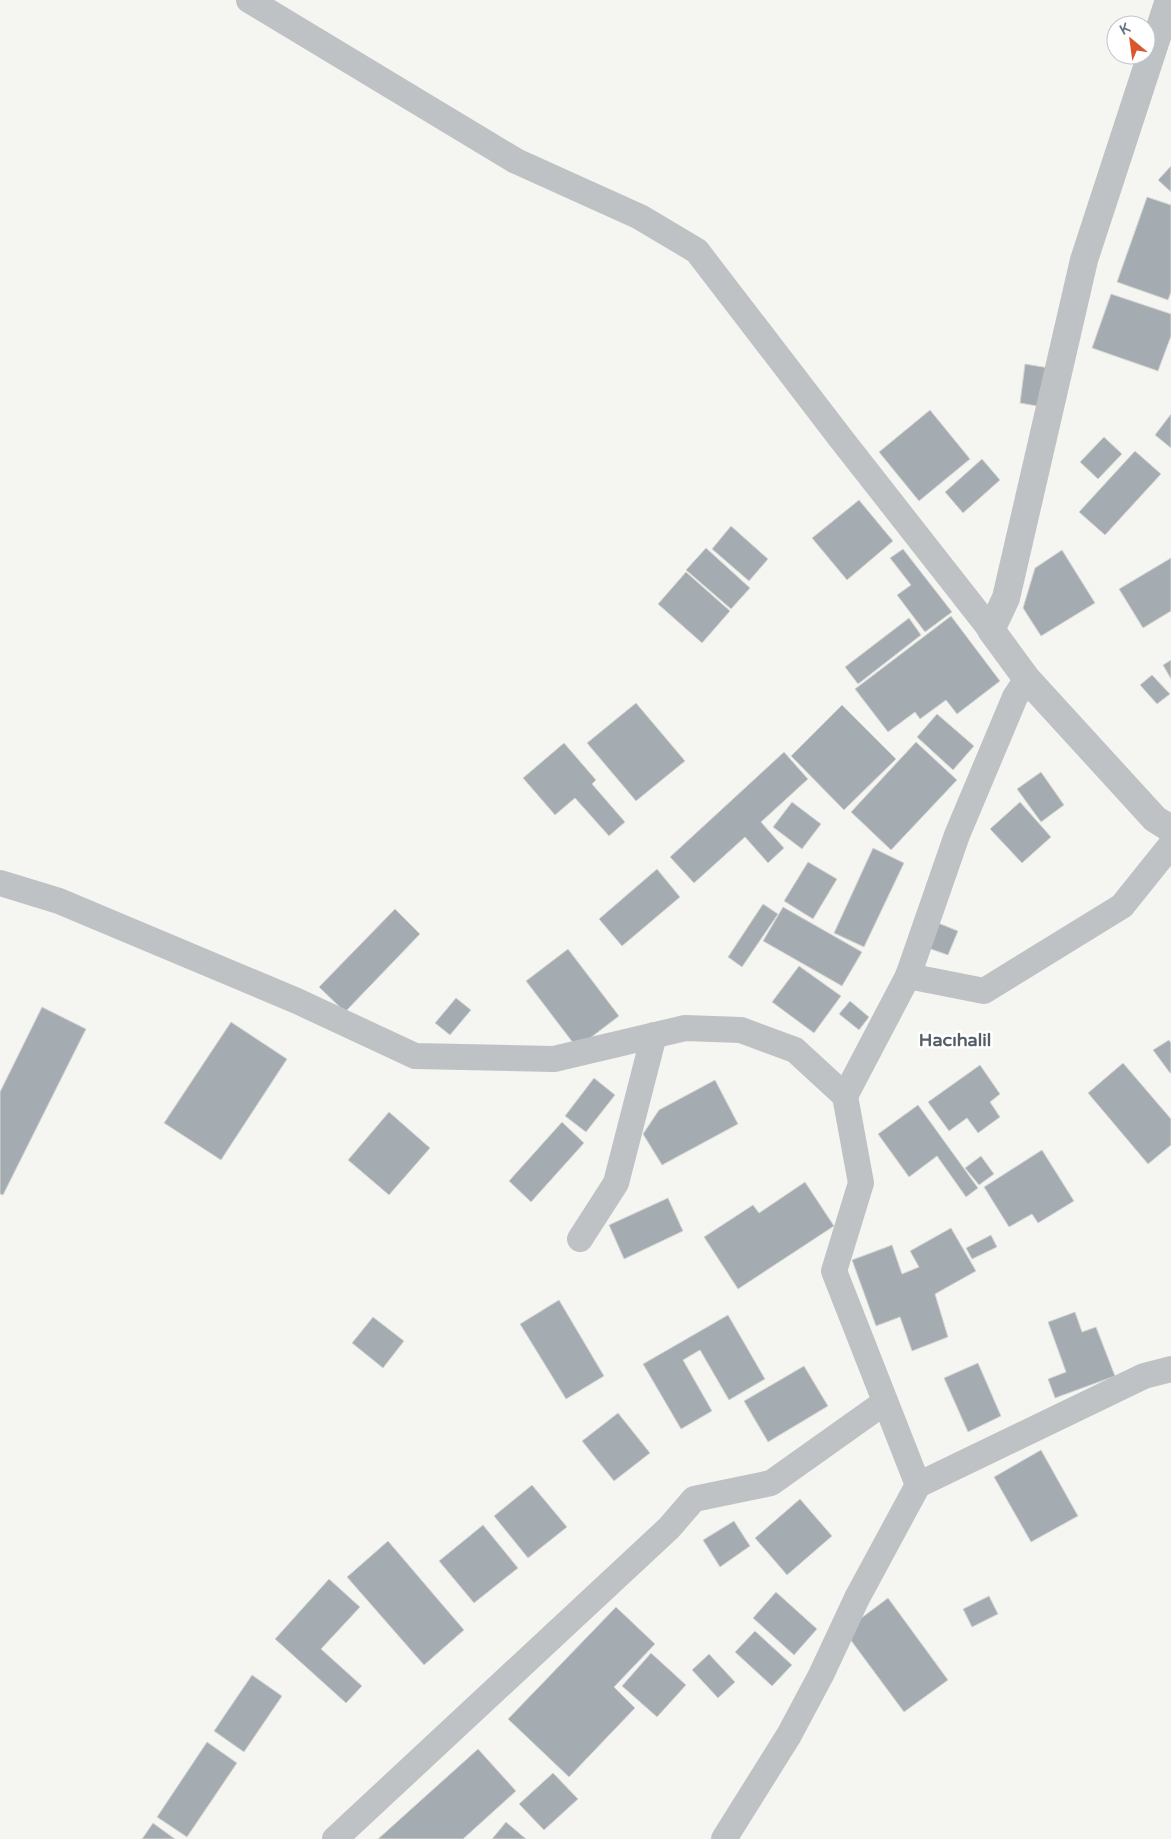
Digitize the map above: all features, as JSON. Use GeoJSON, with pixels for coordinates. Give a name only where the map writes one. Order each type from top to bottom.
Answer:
{"type":"FeatureCollection","features":[{"type":"Feature","properties":{"kind":"street"},"geometry":{"type":"LineString","coordinates":[[249,0],[516,161],[640,217],[697,250],[1027,679],[1155,819],[1171,829]]}},
{"type":"Feature","properties":{"kind":"street"},"geometry":{"type":"LineString","coordinates":[[990,630],[1006,598],[1084,260],[1169,0]]}},
{"type":"Feature","properties":{"kind":"street"},"geometry":{"type":"LineString","coordinates":[[918,1485],[834,1271],[861,1184],[846,1096],[908,976],[957,835],[1015,697],[1027,679]]}},
{"type":"Feature","properties":{"kind":"street"},"geometry":{"type":"LineString","coordinates":[[908,976],[984,991],[1122,906],[1171,845]]}},
{"type":"Feature","properties":{"kind":"street"},"geometry":{"type":"LineString","coordinates":[[0,883],[68,904],[297,1001],[415,1056],[554,1059],[685,1028],[741,1030],[795,1050],[846,1096]]}},
{"type":"Feature","properties":{"kind":"street"},"geometry":{"type":"LineString","coordinates":[[580,1239],[616,1183],[654,1034]]}},
{"type":"Feature","properties":{"kind":"street"},"geometry":{"type":"LineString","coordinates":[[724,1839],[789,1735],[821,1675],[857,1598],[918,1485],[1144,1376],[1171,1369]]}},
{"type":"Feature","properties":{"kind":"street"},"geometry":{"type":"LineString","coordinates":[[335,1839],[669,1528],[694,1499],[771,1483],[886,1402]]}},
{"type":"Feature","properties":{"kind":"building"},"geometry":{"type":"Polygon","coordinates":[[[1171,166],[1171,192],[1158,180],[1171,166]]]}},
{"type":"Feature","properties":{"kind":"building"},"geometry":{"type":"Polygon","coordinates":[[[1147,197],[1171,205],[1171,292],[1168,300],[1117,282],[1147,197]]]}},
{"type":"Feature","properties":{"kind":"building"},"geometry":{"type":"Polygon","coordinates":[[[1111,294],[1171,314],[1171,336],[1158,371],[1092,348],[1111,294]]]}},
{"type":"Feature","properties":{"kind":"building"},"geometry":{"type":"Polygon","coordinates":[[[1025,364],[1049,368],[1043,407],[1020,403],[1025,364]]]}},
{"type":"Feature","properties":{"kind":"building"},"geometry":{"type":"Polygon","coordinates":[[[930,410],[970,459],[919,501],[879,452],[930,410]]]}},
{"type":"Feature","properties":{"kind":"building"},"geometry":{"type":"Polygon","coordinates":[[[1171,414],[1171,448],[1155,435],[1171,414]]]}},
{"type":"Feature","properties":{"kind":"building"},"geometry":{"type":"Polygon","coordinates":[[[1104,437],[1122,454],[1098,479],[1080,462],[1104,437]]]}},
{"type":"Feature","properties":{"kind":"building"},"geometry":{"type":"Polygon","coordinates":[[[1135,451],[1161,474],[1105,535],[1079,512],[1135,451]]]}},
{"type":"Feature","properties":{"kind":"building"},"geometry":{"type":"Polygon","coordinates":[[[982,459],[1000,480],[963,513],[945,492],[982,459]]]}},
{"type":"Feature","properties":{"kind":"building"},"geometry":{"type":"Polygon","coordinates":[[[859,500],[893,541],[847,580],[812,538],[859,500]]]}},
{"type":"Feature","properties":{"kind":"building"},"geometry":{"type":"Polygon","coordinates":[[[731,526],[768,559],[749,581],[712,549],[731,526]]]}},
{"type":"Feature","properties":{"kind":"building"},"geometry":{"type":"Polygon","coordinates":[[[706,548],[750,588],[731,609],[686,570],[706,548]]]}},
{"type":"Feature","properties":{"kind":"building"},"geometry":{"type":"Polygon","coordinates":[[[903,549],[952,612],[925,632],[897,595],[911,585],[890,558],[903,549]]]}},
{"type":"Feature","properties":{"kind":"building"},"geometry":{"type":"Polygon","coordinates":[[[1062,550],[1095,603],[1041,636],[1023,608],[1035,568],[1062,550]]]}},
{"type":"Feature","properties":{"kind":"building"},"geometry":{"type":"Polygon","coordinates":[[[1171,558],[1171,611],[1143,628],[1119,589],[1171,558]]]}},
{"type":"Feature","properties":{"kind":"building"},"geometry":{"type":"Polygon","coordinates":[[[686,572],[730,611],[702,643],[658,604],[686,572]]]}},
{"type":"Feature","properties":{"kind":"building"},"geometry":{"type":"Polygon","coordinates":[[[951,616],[1000,681],[957,714],[946,700],[920,719],[915,712],[888,732],[855,689],[951,616]]]}},
{"type":"Feature","properties":{"kind":"building"},"geometry":{"type":"Polygon","coordinates":[[[909,618],[921,635],[858,684],[845,667],[909,618]]]}},
{"type":"Feature","properties":{"kind":"building"},"geometry":{"type":"Polygon","coordinates":[[[1171,660],[1171,679],[1163,665],[1171,660]]]}},
{"type":"Feature","properties":{"kind":"building"},"geometry":{"type":"Polygon","coordinates":[[[1152,675],[1170,694],[1157,704],[1140,685],[1152,675]]]}},
{"type":"Feature","properties":{"kind":"building"},"geometry":{"type":"Polygon","coordinates":[[[636,703],[685,761],[636,801],[587,743],[636,703]]]}},
{"type":"Feature","properties":{"kind":"building"},"geometry":{"type":"Polygon","coordinates":[[[842,705],[896,759],[844,810],[791,756],[842,705]]]}},
{"type":"Feature","properties":{"kind":"building"},"geometry":{"type":"Polygon","coordinates":[[[937,714],[974,746],[953,770],[917,737],[937,714]]]}},
{"type":"Feature","properties":{"kind":"building"},"geometry":{"type":"Polygon","coordinates":[[[916,742],[957,780],[891,850],[851,812],[916,742]]]}},
{"type":"Feature","properties":{"kind":"building"},"geometry":{"type":"Polygon","coordinates":[[[564,743],[596,780],[592,784],[625,822],[609,836],[575,798],[555,815],[523,778],[564,743]]]}},
{"type":"Feature","properties":{"kind":"building"},"geometry":{"type":"Polygon","coordinates":[[[784,752],[808,779],[761,822],[784,848],[768,863],[745,837],[694,883],[670,857],[784,752]]]}},
{"type":"Feature","properties":{"kind":"building"},"geometry":{"type":"Polygon","coordinates":[[[1041,772],[1064,805],[1041,822],[1017,789],[1041,772]]]}},
{"type":"Feature","properties":{"kind":"building"},"geometry":{"type":"Polygon","coordinates":[[[792,802],[821,824],[802,849],[773,827],[792,802]]]}},
{"type":"Feature","properties":{"kind":"building"},"geometry":{"type":"Polygon","coordinates":[[[1020,802],[1051,837],[1022,863],[990,829],[1020,802]]]}},
{"type":"Feature","properties":{"kind":"building"},"geometry":{"type":"Polygon","coordinates":[[[873,848],[904,863],[864,947],[834,933],[873,848]]]}},
{"type":"Feature","properties":{"kind":"building"},"geometry":{"type":"Polygon","coordinates":[[[808,862],[837,879],[813,919],[784,901],[808,862]]]}},
{"type":"Feature","properties":{"kind":"building"},"geometry":{"type":"Polygon","coordinates":[[[657,869],[680,897],[622,946],[599,919],[657,869]]]}},
{"type":"Feature","properties":{"kind":"building"},"geometry":{"type":"Polygon","coordinates":[[[763,904],[778,914],[742,967],[728,957],[763,904]]]}},
{"type":"Feature","properties":{"kind":"building"},"geometry":{"type":"Polygon","coordinates":[[[783,907],[862,952],[842,986],[763,941],[783,907]]]}},
{"type":"Feature","properties":{"kind":"building"},"geometry":{"type":"Polygon","coordinates":[[[395,909],[420,934],[345,1012],[319,987],[395,909]]]}},
{"type":"Feature","properties":{"kind":"building"},"geometry":{"type":"Polygon","coordinates":[[[938,923],[958,931],[948,955],[928,948],[938,923]]]}},
{"type":"Feature","properties":{"kind":"building"},"geometry":{"type":"Polygon","coordinates":[[[568,949],[619,1016],[577,1048],[526,981],[568,949]]]}},
{"type":"Feature","properties":{"kind":"building"},"geometry":{"type":"Polygon","coordinates":[[[799,966],[841,996],[814,1033],[772,1002],[799,966]]]}},
{"type":"Feature","properties":{"kind":"building"},"geometry":{"type":"Polygon","coordinates":[[[456,998],[471,1010],[450,1035],[435,1023],[456,998]]]}},
{"type":"Feature","properties":{"kind":"building"},"geometry":{"type":"Polygon","coordinates":[[[850,1001],[869,1017],[859,1030],[839,1014],[850,1001]]]}},
{"type":"Feature","properties":{"kind":"building"},"geometry":{"type":"Polygon","coordinates":[[[42,1007],[86,1029],[3,1195],[0,1194],[0,1092],[42,1007]]]}},
{"type":"Feature","properties":{"kind":"building"},"geometry":{"type":"Polygon","coordinates":[[[231,1022],[287,1059],[221,1160],[164,1123],[231,1022]]]}},
{"type":"Feature","properties":{"kind":"building"},"geometry":{"type":"Polygon","coordinates":[[[1169,1040],[1171,1043],[1171,1073],[1153,1050],[1169,1040]]]}},
{"type":"Feature","properties":{"kind":"building"},"geometry":{"type":"Polygon","coordinates":[[[1123,1063],[1171,1119],[1171,1145],[1148,1164],[1088,1093],[1123,1063]]]}},
{"type":"Feature","properties":{"kind":"building"},"geometry":{"type":"Polygon","coordinates":[[[980,1065],[1000,1094],[990,1102],[1000,1117],[978,1133],[967,1118],[949,1131],[928,1102],[980,1065]]]}},
{"type":"Feature","properties":{"kind":"building"},"geometry":{"type":"Polygon","coordinates":[[[594,1078],[615,1095],[586,1132],[565,1116],[594,1078]]]}},
{"type":"Feature","properties":{"kind":"building"},"geometry":{"type":"Polygon","coordinates":[[[715,1080],[738,1124],[662,1165],[643,1134],[659,1110],[715,1080]]]}},
{"type":"Feature","properties":{"kind":"building"},"geometry":{"type":"Polygon","coordinates":[[[918,1105],[978,1188],[966,1197],[937,1156],[909,1177],[878,1134],[918,1105]]]}},
{"type":"Feature","properties":{"kind":"building"},"geometry":{"type":"Polygon","coordinates":[[[389,1112],[430,1148],[389,1195],[348,1160],[389,1112]]]}},
{"type":"Feature","properties":{"kind":"building"},"geometry":{"type":"Polygon","coordinates":[[[562,1122],[584,1143],[531,1202],[509,1181],[562,1122]]]}},
{"type":"Feature","properties":{"kind":"building"},"geometry":{"type":"Polygon","coordinates":[[[1042,1150],[1074,1201],[1038,1223],[1032,1214],[1009,1227],[984,1187],[1042,1150]]]}},
{"type":"Feature","properties":{"kind":"building"},"geometry":{"type":"Polygon","coordinates":[[[981,1156],[994,1174],[979,1185],[965,1168],[981,1156]]]}},
{"type":"Feature","properties":{"kind":"building"},"geometry":{"type":"Polygon","coordinates":[[[805,1182],[834,1226],[738,1289],[704,1237],[753,1205],[759,1213],[805,1182]]]}},
{"type":"Feature","properties":{"kind":"building"},"geometry":{"type":"Polygon","coordinates":[[[668,1198],[683,1231],[624,1259],[609,1225],[668,1198]]]}},
{"type":"Feature","properties":{"kind":"building"},"geometry":{"type":"Polygon","coordinates":[[[951,1228],[976,1271],[935,1294],[948,1337],[912,1351],[900,1317],[876,1326],[852,1260],[892,1245],[902,1274],[919,1267],[910,1251],[951,1228]]]}},
{"type":"Feature","properties":{"kind":"building"},"geometry":{"type":"Polygon","coordinates":[[[991,1235],[997,1247],[972,1259],[966,1248],[991,1235]]]}},
{"type":"Feature","properties":{"kind":"building"},"geometry":{"type":"Polygon","coordinates":[[[559,1300],[604,1376],[566,1399],[520,1324],[559,1300]]]}},
{"type":"Feature","properties":{"kind":"building"},"geometry":{"type":"Polygon","coordinates":[[[1075,1312],[1082,1332],[1096,1327],[1115,1376],[1055,1398],[1048,1379],[1066,1372],[1048,1322],[1075,1312]]]}},
{"type":"Feature","properties":{"kind":"building"},"geometry":{"type":"Polygon","coordinates":[[[728,1315],[765,1379],[729,1400],[700,1350],[683,1360],[712,1411],[681,1429],[643,1364],[728,1315]]]}},
{"type":"Feature","properties":{"kind":"building"},"geometry":{"type":"Polygon","coordinates":[[[373,1317],[404,1341],[383,1368],[352,1343],[373,1317]]]}},
{"type":"Feature","properties":{"kind":"building"},"geometry":{"type":"Polygon","coordinates":[[[978,1363],[1001,1416],[968,1432],[944,1378],[978,1363]]]}},
{"type":"Feature","properties":{"kind":"building"},"geometry":{"type":"Polygon","coordinates":[[[804,1366],[828,1406],[768,1442],[744,1401],[804,1366]]]}},
{"type":"Feature","properties":{"kind":"building"},"geometry":{"type":"Polygon","coordinates":[[[618,1413],[650,1453],[614,1481],[582,1441],[618,1413]]]}},
{"type":"Feature","properties":{"kind":"building"},"geometry":{"type":"Polygon","coordinates":[[[1041,1450],[1078,1516],[1031,1542],[994,1477],[1041,1450]]]}},
{"type":"Feature","properties":{"kind":"building"},"geometry":{"type":"Polygon","coordinates":[[[532,1485],[567,1527],[528,1558],[494,1516],[532,1485]]]}},
{"type":"Feature","properties":{"kind":"building"},"geometry":{"type":"Polygon","coordinates":[[[800,1499],[832,1536],[787,1575],[755,1538],[800,1499]]]}},
{"type":"Feature","properties":{"kind":"building"},"geometry":{"type":"Polygon","coordinates":[[[734,1521],[750,1546],[720,1567],[703,1540],[734,1521]]]}},
{"type":"Feature","properties":{"kind":"building"},"geometry":{"type":"Polygon","coordinates":[[[483,1525],[518,1568],[474,1603],[439,1561],[483,1525]]]}},
{"type":"Feature","properties":{"kind":"building"},"geometry":{"type":"Polygon","coordinates":[[[388,1541],[464,1630],[424,1665],[347,1577],[388,1541]]]}},
{"type":"Feature","properties":{"kind":"building"},"geometry":{"type":"Polygon","coordinates":[[[329,1579],[360,1607],[321,1649],[362,1686],[346,1703],[275,1639],[329,1579]]]}},
{"type":"Feature","properties":{"kind":"building"},"geometry":{"type":"Polygon","coordinates":[[[776,1592],[817,1629],[794,1655],[753,1618],[776,1592]]]}},
{"type":"Feature","properties":{"kind":"building"},"geometry":{"type":"Polygon","coordinates":[[[989,1596],[998,1614],[972,1627],[963,1609],[989,1596]]]}},
{"type":"Feature","properties":{"kind":"building"},"geometry":{"type":"Polygon","coordinates":[[[888,1598],[948,1680],[904,1712],[844,1631],[888,1598]]]}},
{"type":"Feature","properties":{"kind":"building"},"geometry":{"type":"Polygon","coordinates":[[[616,1607],[655,1644],[614,1687],[635,1708],[569,1777],[508,1719],[616,1607]]]}},
{"type":"Feature","properties":{"kind":"building"},"geometry":{"type":"Polygon","coordinates":[[[755,1631],[792,1665],[772,1686],[735,1652],[755,1631]]]}},
{"type":"Feature","properties":{"kind":"building"},"geometry":{"type":"Polygon","coordinates":[[[651,1653],[686,1685],[657,1717],[622,1686],[651,1653]]]}},
{"type":"Feature","properties":{"kind":"building"},"geometry":{"type":"Polygon","coordinates":[[[709,1654],[735,1682],[718,1698],[692,1670],[709,1654]]]}},
{"type":"Feature","properties":{"kind":"building"},"geometry":{"type":"Polygon","coordinates":[[[252,1675],[282,1696],[244,1752],[214,1731],[252,1675]]]}},
{"type":"Feature","properties":{"kind":"building"},"geometry":{"type":"Polygon","coordinates":[[[207,1742],[237,1763],[187,1837],[157,1817],[207,1742]]]}},
{"type":"Feature","properties":{"kind":"building"},"geometry":{"type":"Polygon","coordinates":[[[478,1749],[516,1791],[463,1839],[378,1839],[478,1749]]]}},
{"type":"Feature","properties":{"kind":"building"},"geometry":{"type":"Polygon","coordinates":[[[553,1773],[578,1799],[544,1830],[519,1804],[553,1773]]]}},
{"type":"Feature","properties":{"kind":"building"},"geometry":{"type":"Polygon","coordinates":[[[506,1822],[526,1839],[492,1839],[506,1822]]]}},
{"type":"Feature","properties":{"kind":"building"},"geometry":{"type":"Polygon","coordinates":[[[153,1823],[175,1839],[142,1839],[153,1823]]]}},
{"type":"Feature","properties":{"kind":"district","name":"Hacıhalil"},"geometry":{"type":"Point","coordinates":[955,1040]}}]}
